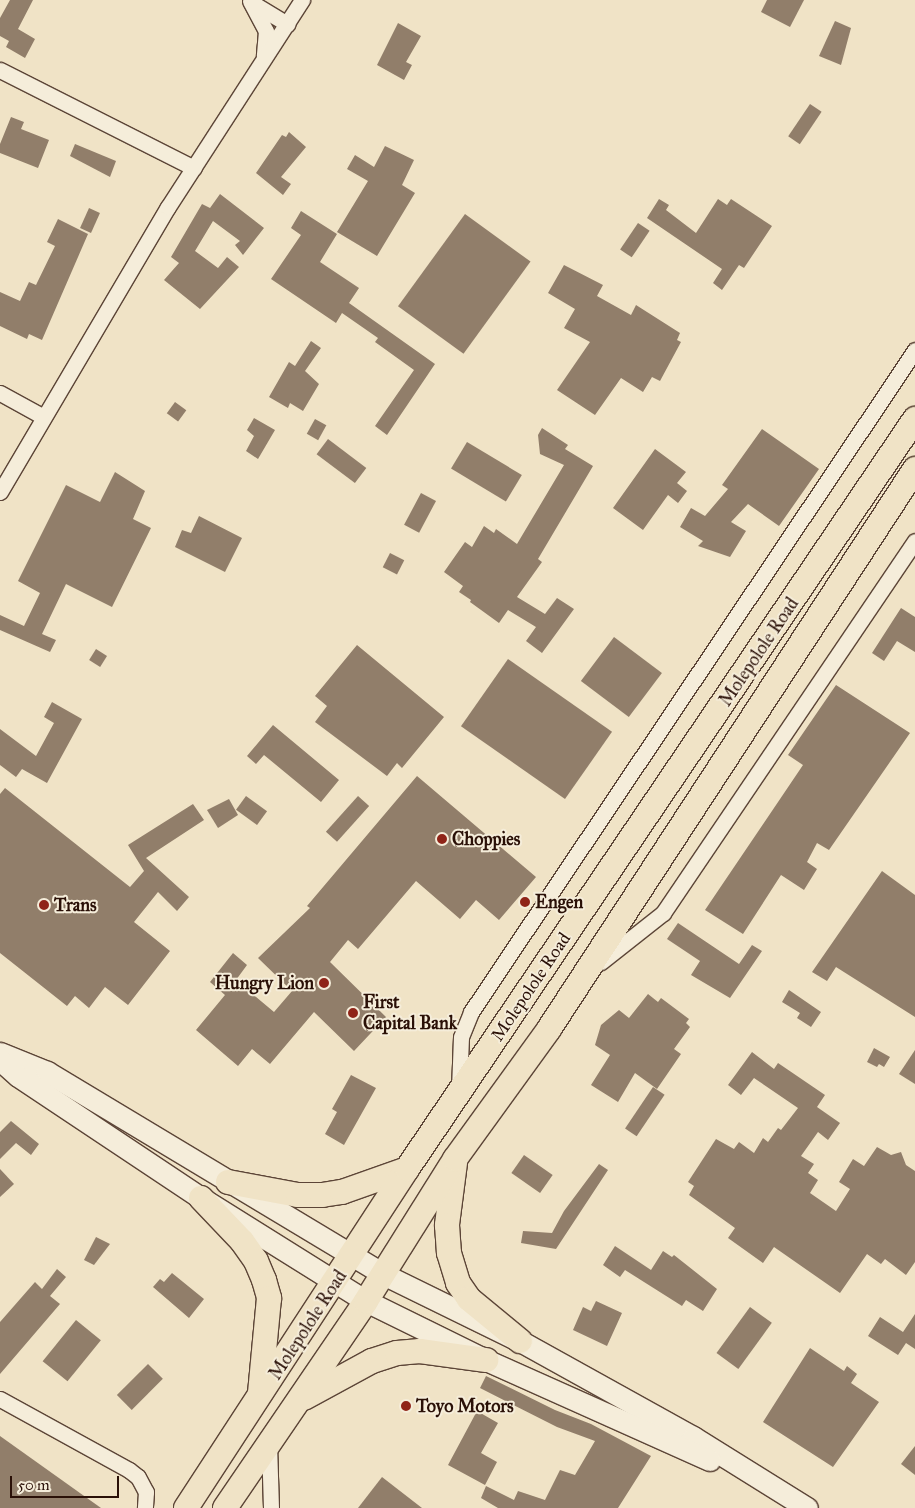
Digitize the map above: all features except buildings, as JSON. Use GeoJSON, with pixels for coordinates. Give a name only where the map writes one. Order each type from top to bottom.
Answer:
{"type":"FeatureCollection","features":[{"type":"Feature","properties":{"kind":"main road","name":"Molepolole Road"},"geometry":{"type":"LineString","coordinates":[[186,1508],[260,1399],[408,1169],[915,419]]}},
{"type":"Feature","properties":{"kind":"main road","name":"Molepolole Road"},"geometry":{"type":"LineString","coordinates":[[225,1508],[269,1440],[301,1400],[455,1159],[580,982],[915,469]]}},
{"type":"Feature","properties":{"kind":"main road"},"geometry":{"type":"LineString","coordinates":[[0,1053],[47,1072],[381,1273],[520,1342],[710,1447],[752,1476],[806,1508]]}},
{"type":"Feature","properties":{"kind":"main road"},"geometry":{"type":"LineString","coordinates":[[0,1060],[18,1076],[201,1198],[366,1301],[486,1360],[752,1476]]}},
{"type":"Feature","properties":{"kind":"main road"},"geometry":{"type":"LineString","coordinates":[[455,1159],[447,1225],[449,1253],[458,1283],[469,1299],[520,1342]]}},
{"type":"Feature","properties":{"kind":"main road"},"geometry":{"type":"LineString","coordinates":[[228,1182],[298,1195],[322,1195],[342,1192],[408,1169]]}},
{"type":"Feature","properties":{"kind":"main road"},"geometry":{"type":"LineString","coordinates":[[201,1198],[242,1241],[256,1261],[266,1289],[267,1328],[260,1399]]}},
{"type":"Feature","properties":{"kind":"main road"},"geometry":{"type":"LineString","coordinates":[[301,1400],[372,1361],[397,1353],[420,1351],[486,1360]]}},
{"type":"Feature","properties":{"kind":"street"},"geometry":{"type":"LineString","coordinates":[[0,492],[42,416],[194,168],[263,65],[302,0]]}},
{"type":"Feature","properties":{"kind":"street"},"geometry":{"type":"LineString","coordinates":[[248,1],[286,24]]}},
{"type":"Feature","properties":{"kind":"street"},"geometry":{"type":"LineString","coordinates":[[248,1],[266,32],[263,65]]}},
{"type":"Feature","properties":{"kind":"street"},"geometry":{"type":"LineString","coordinates":[[0,70],[194,168]]}},
{"type":"Feature","properties":{"kind":"street"},"geometry":{"type":"LineString","coordinates":[[459,1093],[461,1037],[471,1012],[915,350]]}},
{"type":"Feature","properties":{"kind":"street"},"geometry":{"type":"LineString","coordinates":[[0,393],[42,416]]}},
{"type":"Feature","properties":{"kind":"street"},"geometry":{"type":"LineString","coordinates":[[580,982],[620,945],[663,913],[915,541]]}},
{"type":"Feature","properties":{"kind":"street"},"geometry":{"type":"LineString","coordinates":[[0,1399],[129,1470],[138,1477],[146,1492],[145,1508]]}},
{"type":"Feature","properties":{"kind":"street"},"geometry":{"type":"LineString","coordinates":[[269,1440],[271,1508]]}},
{"type":"Feature","properties":{"kind":"place","name":"Choppies"},"geometry":{"type":"Point","coordinates":[442,839]}},
{"type":"Feature","properties":{"kind":"place","name":"Engen"},"geometry":{"type":"Point","coordinates":[525,902]}},
{"type":"Feature","properties":{"kind":"place","name":"Trans"},"geometry":{"type":"Point","coordinates":[44,905]}},
{"type":"Feature","properties":{"kind":"place","name":"Hungry Lion"},"geometry":{"type":"Point","coordinates":[324,983]}},
{"type":"Feature","properties":{"kind":"place","name":"First Capital Bank"},"geometry":{"type":"Point","coordinates":[353,1013]}},
{"type":"Feature","properties":{"kind":"place","name":"Toyo Motors"},"geometry":{"type":"Point","coordinates":[406,1406]}}]}
